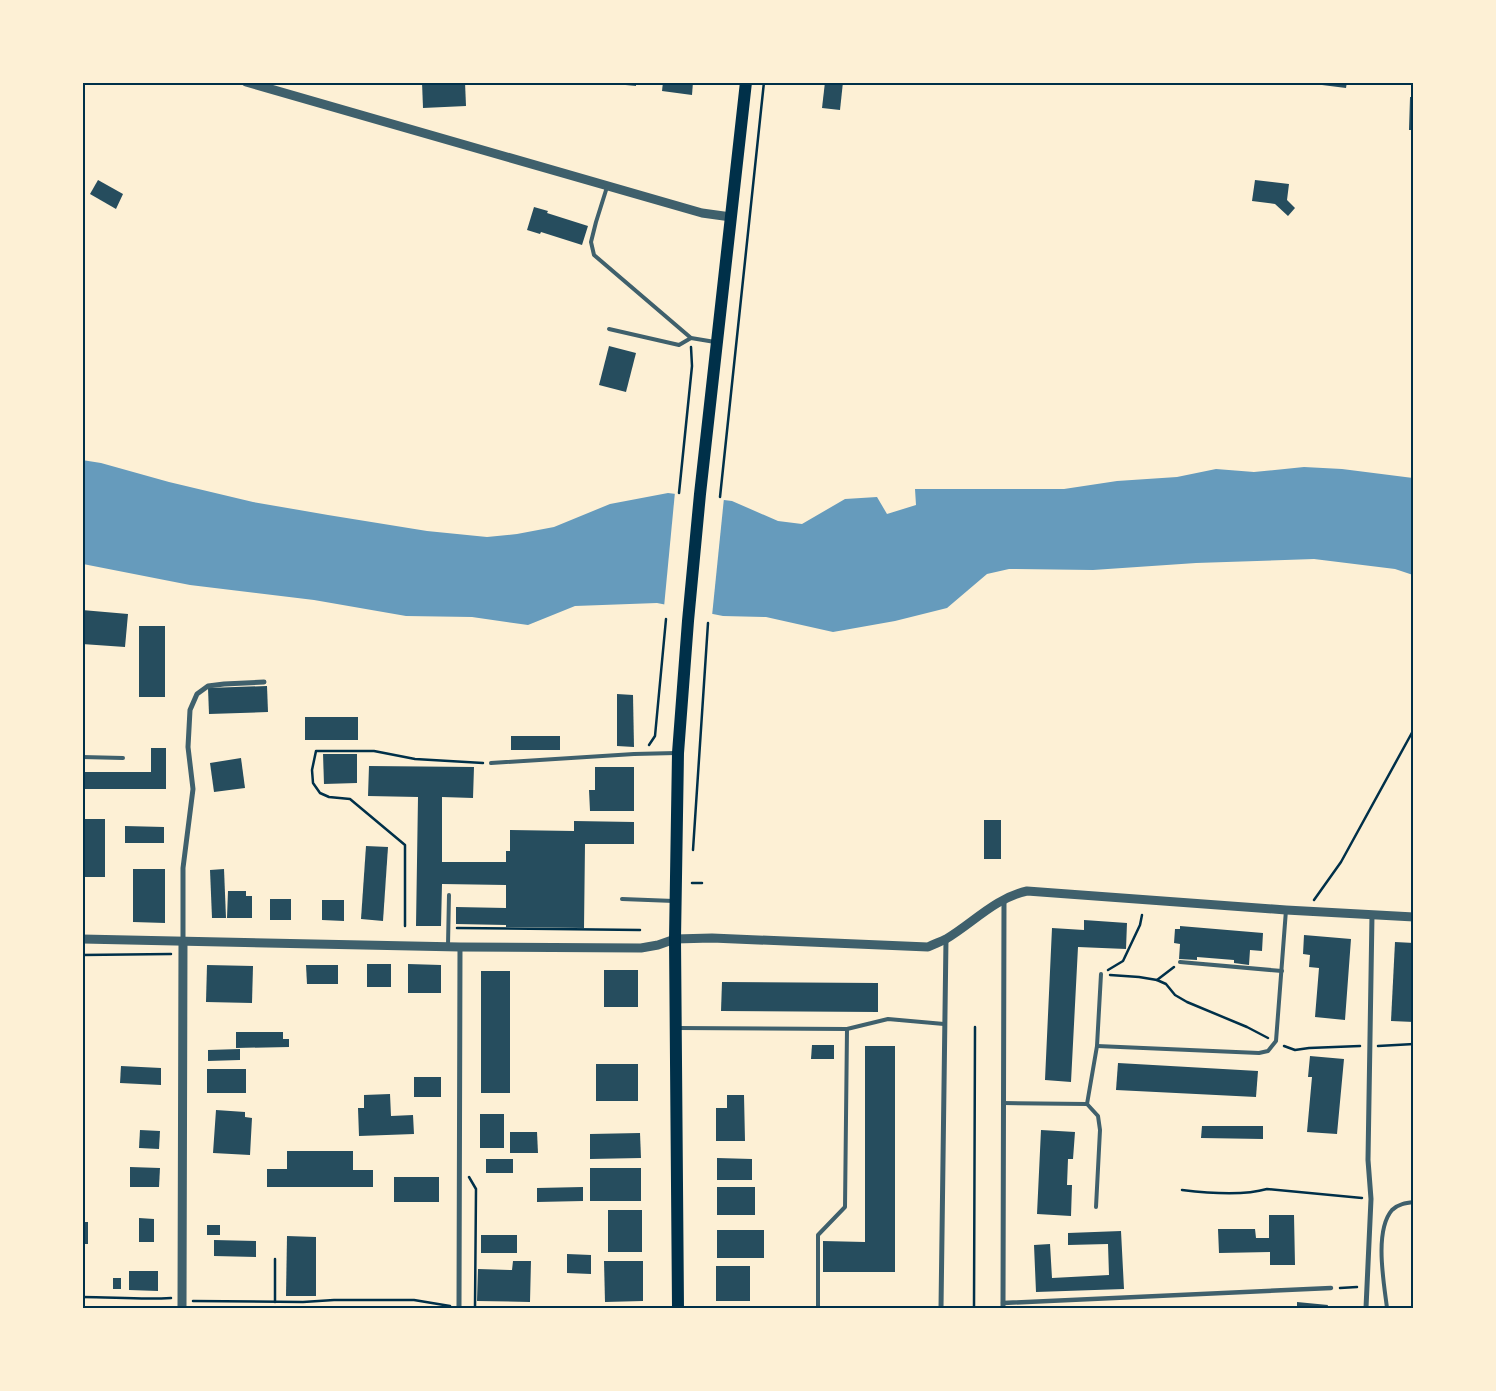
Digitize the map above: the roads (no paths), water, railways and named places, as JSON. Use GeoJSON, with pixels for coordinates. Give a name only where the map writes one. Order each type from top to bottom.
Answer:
{"type":"FeatureCollection","features":[{"type":"Feature","properties":{"kind":"main road"},"geometry":{"type":"LineString","coordinates":[[678,1308],[675,901],[678,753],[700,494],[746,82]]}},
{"type":"Feature","properties":{"kind":"street"},"geometry":{"type":"LineString","coordinates":[[246,82],[702,213],[731,217]]}},
{"type":"Feature","properties":{"kind":"street"},"geometry":{"type":"LineString","coordinates":[[182,1308],[183,868],[193,789],[188,747],[190,710],[197,694],[208,686],[264,682]]}},
{"type":"Feature","properties":{"kind":"street"},"geometry":{"type":"LineString","coordinates":[[82,939],[448,947],[641,948],[675,939],[712,938],[928,947],[946,939],[1004,899],[1027,892],[1414,917]]}},
{"type":"Feature","properties":{"kind":"street"},"geometry":{"type":"LineString","coordinates":[[1004,899],[1003,1306],[1331,1288]]}},
{"type":"Feature","properties":{"kind":"street"},"geometry":{"type":"LineString","coordinates":[[1366,1308],[1371,1199],[1368,1160],[1372,915]]}},
{"type":"Feature","properties":{"kind":"street"},"geometry":{"type":"LineString","coordinates":[[941,1308],[946,939]]}},
{"type":"Feature","properties":{"kind":"street"},"geometry":{"type":"LineString","coordinates":[[459,1308],[460,947]]}},
{"type":"Feature","properties":{"kind":"lane"},"geometry":{"type":"LineString","coordinates":[[608,185],[591,242],[594,255],[691,338],[717,343]]}},
{"type":"Feature","properties":{"kind":"lane"},"geometry":{"type":"LineString","coordinates":[[610,330],[679,345],[691,338]]}},
{"type":"Feature","properties":{"kind":"lane"},"geometry":{"type":"LineString","coordinates":[[491,763],[678,753]]}},
{"type":"Feature","properties":{"kind":"lane"},"geometry":{"type":"LineString","coordinates":[[82,757],[124,758]]}},
{"type":"Feature","properties":{"kind":"lane"},"geometry":{"type":"LineString","coordinates":[[448,947],[449,895]]}},
{"type":"Feature","properties":{"kind":"lane"},"geometry":{"type":"LineString","coordinates":[[622,899],[675,901]]}},
{"type":"Feature","properties":{"kind":"lane"},"geometry":{"type":"LineString","coordinates":[[1097,1046],[1260,1053],[1268,1051],[1276,1041],[1286,910]]}},
{"type":"Feature","properties":{"kind":"lane"},"geometry":{"type":"LineString","coordinates":[[1180,962],[1282,971]]}},
{"type":"Feature","properties":{"kind":"lane"},"geometry":{"type":"LineString","coordinates":[[1087,1104],[1097,1046],[1100,974]]}},
{"type":"Feature","properties":{"kind":"lane"},"geometry":{"type":"LineString","coordinates":[[677,1028],[847,1029],[888,1019],[944,1024]]}},
{"type":"Feature","properties":{"kind":"lane"},"geometry":{"type":"LineString","coordinates":[[818,1308],[818,1235],[846,1207],[847,1029]]}},
{"type":"Feature","properties":{"kind":"lane"},"geometry":{"type":"LineString","coordinates":[[1003,1103],[1087,1104],[1098,1116],[1096,1207]]}},
{"type":"Feature","properties":{"kind":"lane"},"geometry":{"type":"LineString","coordinates":[[1387,1308],[1382,1235],[1392,1210],[1397,1206],[1414,1202]]}},
{"type":"Feature","properties":{"kind":"water"},"geometry":{"type":"Polygon","coordinates":[[[82,460],[101,463],[169,482],[253,502],[427,531],[487,537],[554,527],[610,504],[668,493],[732,501],[778,521],[802,524],[845,499],[877,497],[887,514],[916,505],[915,489],[1064,489],[1117,481],[1177,477],[1216,469],[1254,472],[1304,467],[1342,469],[1413,478],[1413,575],[1395,569],[1314,559],[1196,563],[1093,570],[1009,569],[987,574],[947,608],[895,621],[833,632],[766,617],[723,616],[657,603],[575,606],[528,625],[472,617],[406,616],[314,600],[190,585],[83,564],[82,460]]]}}]}
